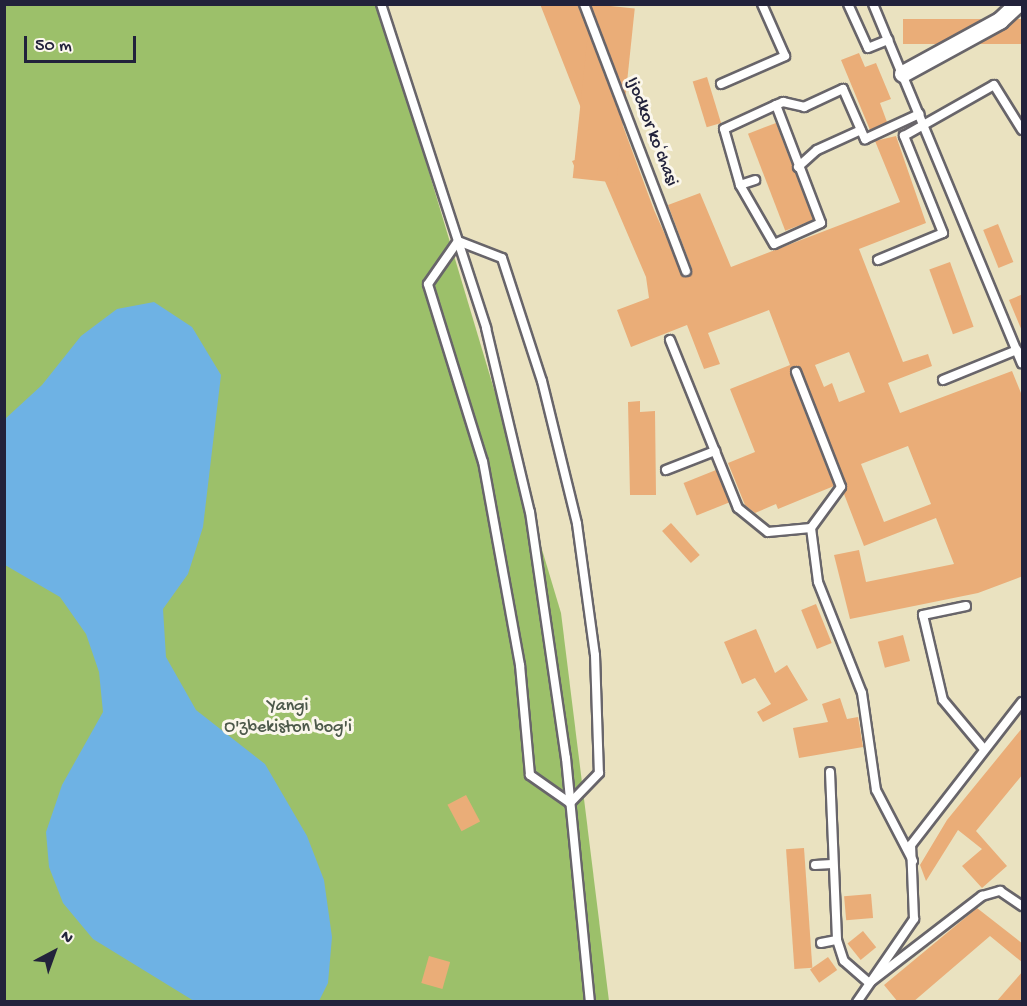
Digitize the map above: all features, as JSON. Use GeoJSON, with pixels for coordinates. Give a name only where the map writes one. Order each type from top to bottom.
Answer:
{"type":"FeatureCollection","features":[{"type":"Feature","properties":{"kind":"street"},"geometry":{"type":"LineString","coordinates":[[903,74],[1000,21],[1018,4]]}},
{"type":"Feature","properties":{"kind":"lane"},"geometry":{"type":"LineString","coordinates":[[381,4],[486,328],[530,512],[570,803],[590,1002]]}},
{"type":"Feature","properties":{"kind":"lane","name":"Ijodkor koʻchasi"},"geometry":{"type":"LineString","coordinates":[[584,4],[686,271]]}},
{"type":"Feature","properties":{"kind":"lane"},"geometry":{"type":"LineString","coordinates":[[721,84],[785,56],[762,4]]}},
{"type":"Feature","properties":{"kind":"lane"},"geometry":{"type":"LineString","coordinates":[[848,4],[868,48],[888,40]]}},
{"type":"Feature","properties":{"kind":"lane"},"geometry":{"type":"LineString","coordinates":[[873,4],[1023,363]]}},
{"type":"Feature","properties":{"kind":"lane"},"geometry":{"type":"LineString","coordinates":[[878,260],[943,233],[904,136],[994,85],[1023,130]]}},
{"type":"Feature","properties":{"kind":"lane"},"geometry":{"type":"LineString","coordinates":[[776,105],[821,223],[774,244],[740,185],[724,129],[776,105],[804,107],[843,89],[865,138],[919,114]]}},
{"type":"Feature","properties":{"kind":"lane"},"geometry":{"type":"LineString","coordinates":[[798,167],[817,150],[861,130]]}},
{"type":"Feature","properties":{"kind":"lane"},"geometry":{"type":"LineString","coordinates":[[740,185],[755,180]]}},
{"type":"Feature","properties":{"kind":"lane"},"geometry":{"type":"LineString","coordinates":[[458,241],[428,284],[483,462],[520,665],[530,775],[570,803]]}},
{"type":"Feature","properties":{"kind":"lane"},"geometry":{"type":"LineString","coordinates":[[458,241],[502,258],[542,381],[577,524],[595,655],[599,773],[570,803]]}},
{"type":"Feature","properties":{"kind":"lane"},"geometry":{"type":"LineString","coordinates":[[670,340],[715,451],[750,522],[768,532],[811,528]]}},
{"type":"Feature","properties":{"kind":"lane"},"geometry":{"type":"LineString","coordinates":[[942,380],[1017,350]]}},
{"type":"Feature","properties":{"kind":"lane"},"geometry":{"type":"LineString","coordinates":[[796,372],[841,487],[811,528],[818,582],[862,693],[876,790],[913,861]]}},
{"type":"Feature","properties":{"kind":"lane"},"geometry":{"type":"LineString","coordinates":[[666,470],[715,451]]}},
{"type":"Feature","properties":{"kind":"lane"},"geometry":{"type":"LineString","coordinates":[[966,606],[923,615],[943,700],[984,749]]}},
{"type":"Feature","properties":{"kind":"lane"},"geometry":{"type":"LineString","coordinates":[[857,1002],[914,920],[911,845],[926,820],[1023,702]]}},
{"type":"Feature","properties":{"kind":"lane"},"geometry":{"type":"LineString","coordinates":[[830,772],[832,864],[837,940],[844,961],[869,983]]}},
{"type":"Feature","properties":{"kind":"lane"},"geometry":{"type":"LineString","coordinates":[[815,865],[832,864]]}},
{"type":"Feature","properties":{"kind":"lane"},"geometry":{"type":"LineString","coordinates":[[869,983],[982,896],[1000,891],[1023,906]]}},
{"type":"Feature","properties":{"kind":"lane"},"geometry":{"type":"LineString","coordinates":[[821,943],[837,940]]}},
{"type":"Feature","properties":{"kind":"green space","name":"Yangi O'zbekiston bog'i"},"geometry":{"type":"Polygon","coordinates":[[[5,5],[379,5],[561,613],[609,1001],[5,1002],[5,5]]]}},
{"type":"Feature","properties":{"kind":"water"},"geometry":{"type":"Polygon","coordinates":[[[154,302],[192,327],[221,375],[203,527],[188,574],[163,609],[166,657],[196,710],[265,764],[307,836],[324,880],[332,937],[328,983],[319,1001],[194,1001],[93,939],[63,903],[49,867],[46,832],[62,785],[103,712],[99,672],[86,634],[60,597],[5,565],[5,419],[42,385],[81,336],[117,309],[154,302]]]}},
{"type":"Feature","properties":{"kind":"building"},"geometry":{"type":"Polygon","coordinates":[[[540,4],[578,4],[654,210],[684,277],[692,269],[668,205],[700,193],[731,267],[900,202],[875,141],[896,136],[926,223],[859,249],[903,362],[928,354],[932,366],[888,383],[900,413],[1012,371],[1023,398],[1023,576],[978,593],[850,619],[834,555],[859,550],[866,582],[954,564],[936,518],[864,546],[844,494],[847,485],[798,366],[790,374],[834,486],[778,509],[776,504],[755,513],[745,505],[728,463],[755,452],[730,389],[790,365],[769,310],[708,333],[720,364],[704,369],[687,325],[631,347],[617,310],[649,298],[646,277],[598,165],[577,173],[572,161],[594,153],[594,141],[540,4]],[[849,352],[815,365],[824,387],[832,383],[839,402],[865,392],[849,352]],[[908,446],[861,464],[884,522],[931,504],[908,446]]]}},
{"type":"Feature","properties":{"kind":"building"},"geometry":{"type":"Polygon","coordinates":[[[591,4],[635,9],[616,183],[573,178],[591,4]]]}},
{"type":"Feature","properties":{"kind":"building"},"geometry":{"type":"Polygon","coordinates":[[[903,19],[1022,19],[1022,44],[903,44],[903,19]]]}},
{"type":"Feature","properties":{"kind":"building"},"geometry":{"type":"Polygon","coordinates":[[[859,53],[865,67],[876,63],[891,99],[880,103],[887,122],[870,130],[841,60],[859,53]]]}},
{"type":"Feature","properties":{"kind":"building"},"geometry":{"type":"Polygon","coordinates":[[[707,77],[721,123],[707,127],[693,81],[707,77]]]}},
{"type":"Feature","properties":{"kind":"building"},"geometry":{"type":"Polygon","coordinates":[[[776,123],[813,220],[785,231],[748,134],[776,123]]]}},
{"type":"Feature","properties":{"kind":"building"},"geometry":{"type":"Polygon","coordinates":[[[998,224],[1013,262],[999,268],[983,230],[998,224]]]}},
{"type":"Feature","properties":{"kind":"building"},"geometry":{"type":"Polygon","coordinates":[[[950,262],[974,327],[953,334],[929,270],[950,262]]]}},
{"type":"Feature","properties":{"kind":"building"},"geometry":{"type":"Polygon","coordinates":[[[1023,294],[1023,331],[1022,331],[1009,300],[1023,294]]]}},
{"type":"Feature","properties":{"kind":"building"},"geometry":{"type":"Polygon","coordinates":[[[640,401],[640,412],[655,411],[656,495],[630,495],[628,402],[640,401]]]}},
{"type":"Feature","properties":{"kind":"building"},"geometry":{"type":"Polygon","coordinates":[[[716,470],[729,502],[697,516],[684,483],[716,470]]]}},
{"type":"Feature","properties":{"kind":"building"},"geometry":{"type":"Polygon","coordinates":[[[671,523],[700,555],[691,563],[662,531],[671,523]]]}},
{"type":"Feature","properties":{"kind":"building"},"geometry":{"type":"Polygon","coordinates":[[[816,604],[832,643],[817,649],[801,610],[816,604]]]}},
{"type":"Feature","properties":{"kind":"building"},"geometry":{"type":"Polygon","coordinates":[[[756,629],[775,673],[787,665],[808,700],[763,722],[757,712],[771,704],[755,678],[742,684],[724,642],[756,629]]]}},
{"type":"Feature","properties":{"kind":"building"},"geometry":{"type":"Polygon","coordinates":[[[903,635],[910,661],[885,668],[878,642],[903,635]]]}},
{"type":"Feature","properties":{"kind":"building"},"geometry":{"type":"Polygon","coordinates":[[[840,698],[847,719],[858,717],[863,747],[799,758],[793,728],[828,722],[822,704],[840,698]]]}},
{"type":"Feature","properties":{"kind":"building"},"geometry":{"type":"Polygon","coordinates":[[[1023,727],[1023,774],[976,831],[1007,866],[982,888],[962,866],[982,849],[958,830],[926,881],[920,865],[947,820],[1023,727]]]}},
{"type":"Feature","properties":{"kind":"building"},"geometry":{"type":"Polygon","coordinates":[[[466,795],[480,821],[462,831],[447,805],[466,795]]]}},
{"type":"Feature","properties":{"kind":"building"},"geometry":{"type":"Polygon","coordinates":[[[804,848],[812,968],[794,969],[786,849],[804,848]]]}},
{"type":"Feature","properties":{"kind":"building"},"geometry":{"type":"Polygon","coordinates":[[[871,894],[873,918],[846,920],[844,896],[871,894]]]}},
{"type":"Feature","properties":{"kind":"building"},"geometry":{"type":"Polygon","coordinates":[[[977,908],[1023,944],[1023,963],[990,936],[913,1002],[898,1002],[884,985],[977,908]]]}},
{"type":"Feature","properties":{"kind":"building"},"geometry":{"type":"Polygon","coordinates":[[[863,931],[876,947],[861,960],[847,944],[863,931]]]}},
{"type":"Feature","properties":{"kind":"building"},"geometry":{"type":"Polygon","coordinates":[[[429,956],[450,962],[442,989],[421,983],[429,956]]]}},
{"type":"Feature","properties":{"kind":"building"},"geometry":{"type":"Polygon","coordinates":[[[828,957],[837,970],[819,983],[810,970],[828,957]]]}},
{"type":"Feature","properties":{"kind":"building"},"geometry":{"type":"Polygon","coordinates":[[[1023,971],[1023,1002],[996,1002],[1023,971]]]}}]}
